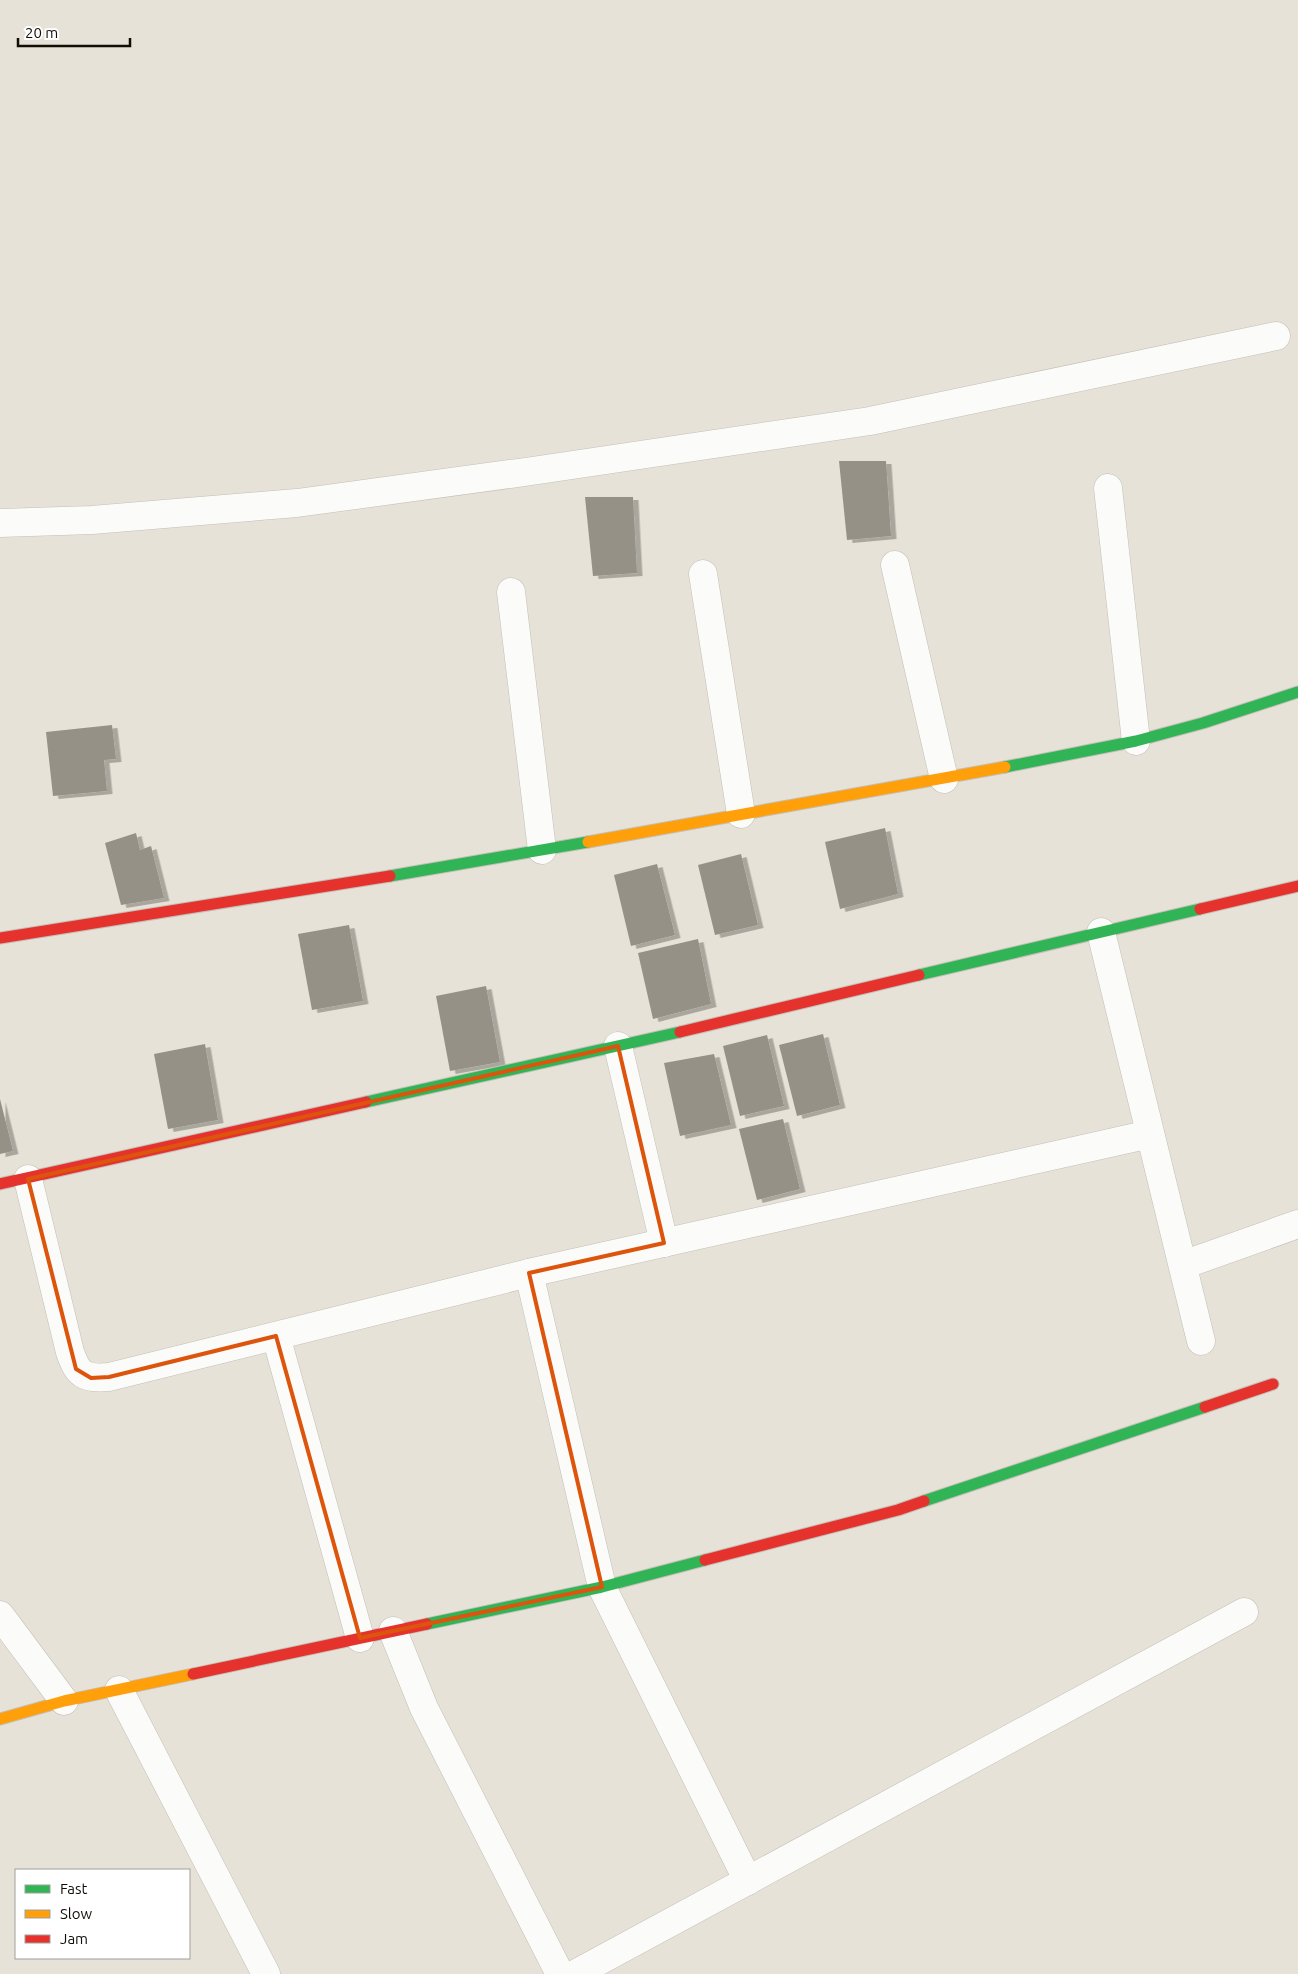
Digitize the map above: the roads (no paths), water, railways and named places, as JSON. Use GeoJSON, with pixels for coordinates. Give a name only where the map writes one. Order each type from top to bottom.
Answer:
{"type":"FeatureCollection","features":[{"type":"Feature","properties":{"kind":"street"},"geometry":{"type":"LineString","coordinates":[[0,523],[92,520],[297,503],[532,471],[870,421],[1276,336]]}},
{"type":"Feature","properties":{"kind":"street"},"geometry":{"type":"LineString","coordinates":[[1108,488],[1136,741]]}},
{"type":"Feature","properties":{"kind":"street"},"geometry":{"type":"LineString","coordinates":[[895,565],[944,779]]}},
{"type":"Feature","properties":{"kind":"street"},"geometry":{"type":"LineString","coordinates":[[703,574],[741,814]]}},
{"type":"Feature","properties":{"kind":"street"},"geometry":{"type":"LineString","coordinates":[[511,592],[542,850]]}},
{"type":"Feature","properties":{"kind":"street"},"geometry":{"type":"LineString","coordinates":[[0,938],[412,873],[944,779],[1136,741],[1203,723],[1298,692]]}},
{"type":"Feature","properties":{"kind":"street"},"geometry":{"type":"LineString","coordinates":[[0,1184],[618,1046],[1298,886]]}},
{"type":"Feature","properties":{"kind":"street"},"geometry":{"type":"LineString","coordinates":[[1101,932],[1201,1341]]}},
{"type":"Feature","properties":{"kind":"street"},"geometry":{"type":"LineString","coordinates":[[618,1046],[664,1243]]}},
{"type":"Feature","properties":{"kind":"street"},"geometry":{"type":"LineString","coordinates":[[28,1179],[70,1352],[76,1369],[91,1378],[109,1377],[529,1273],[1150,1134]]}},
{"type":"Feature","properties":{"kind":"street"},"geometry":{"type":"LineString","coordinates":[[1183,1266],[1298,1224]]}},
{"type":"Feature","properties":{"kind":"street"},"geometry":{"type":"LineString","coordinates":[[529,1273],[602,1586],[748,1881]]}},
{"type":"Feature","properties":{"kind":"street"},"geometry":{"type":"LineString","coordinates":[[276,1336],[360,1638]]}},
{"type":"Feature","properties":{"kind":"street"},"geometry":{"type":"LineString","coordinates":[[0,1719],[64,1702],[602,1586],[898,1510],[1273,1384]]}},
{"type":"Feature","properties":{"kind":"street"},"geometry":{"type":"LineString","coordinates":[[575,1974],[1244,1612]]}},
{"type":"Feature","properties":{"kind":"street"},"geometry":{"type":"LineString","coordinates":[[0,1616],[64,1702]]}},
{"type":"Feature","properties":{"kind":"street"},"geometry":{"type":"LineString","coordinates":[[393,1631],[424,1708],[560,1974]]}},
{"type":"Feature","properties":{"kind":"street"},"geometry":{"type":"LineString","coordinates":[[119,1690],[266,1974]]}}]}
